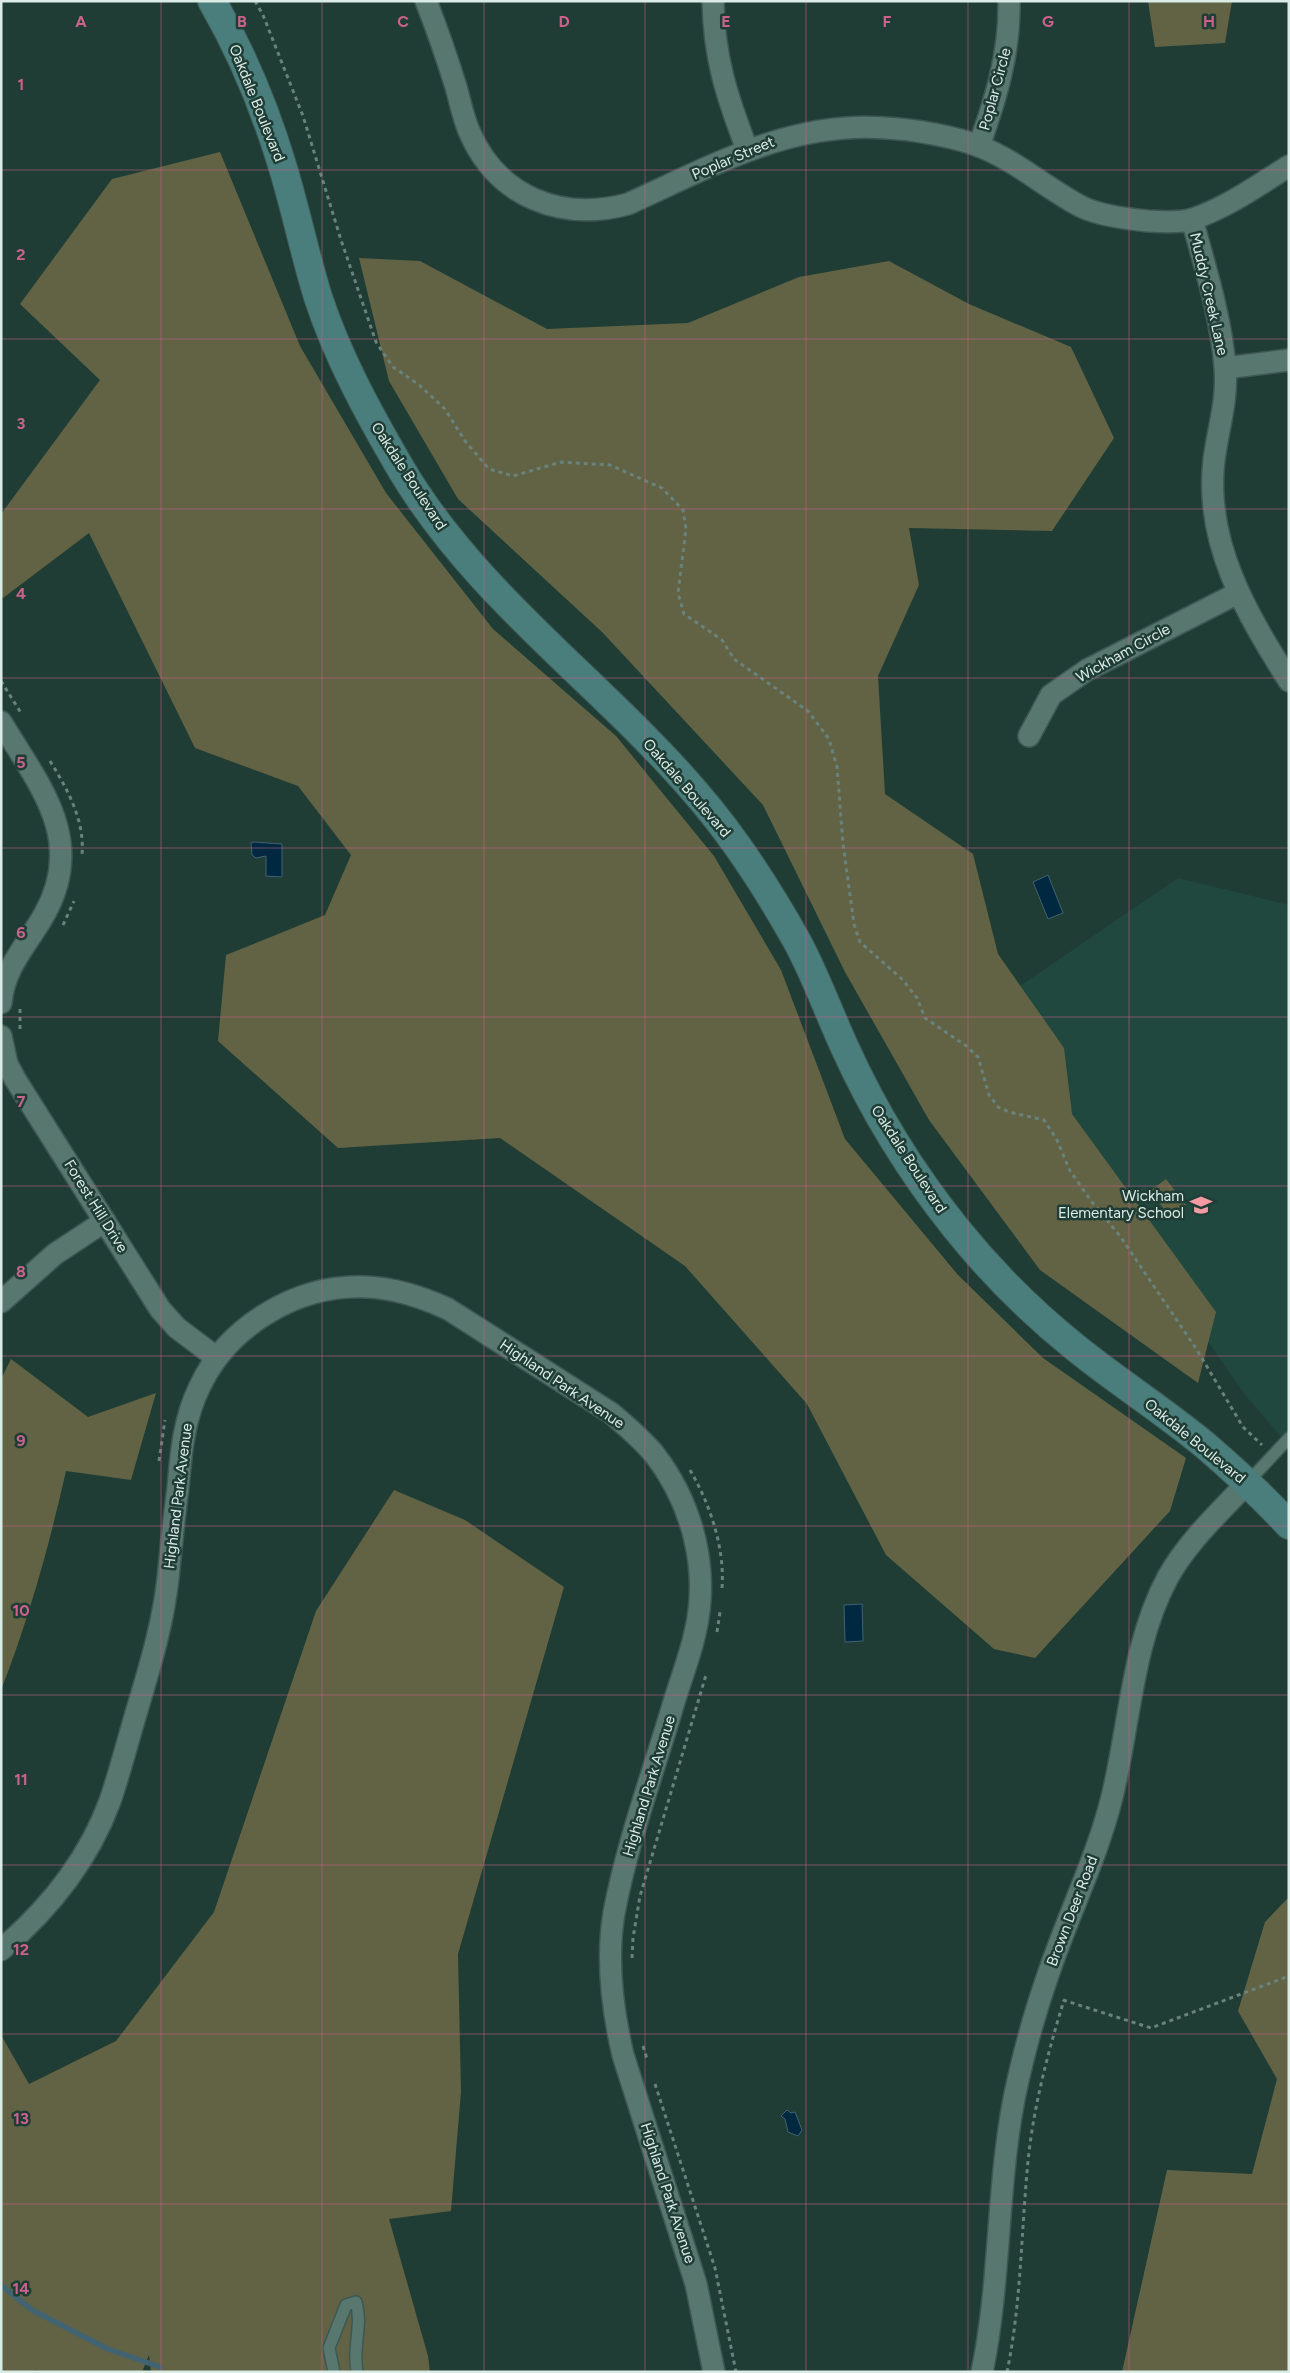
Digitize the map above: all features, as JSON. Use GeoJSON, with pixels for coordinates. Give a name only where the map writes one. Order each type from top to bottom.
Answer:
{"type":"FeatureCollection","features":[{"type":"Feature","properties":{"kind":"main road","name":"Oakdale Boulevard"},"geometry":{"type":"LineString","coordinates":[[212,1],[242,60],[264,111],[282,163],[318,297],[333,336],[372,418],[424,505],[459,550],[509,607],[665,759],[698,795],[733,840],[760,879],[798,944],[848,1055],[886,1128],[954,1226],[985,1263],[1035,1314],[1079,1351],[1204,1445],[1247,1483],[1289,1525]]}},
{"type":"Feature","properties":{"kind":"street","name":"Poplar Street"},"geometry":{"type":"LineString","coordinates":[[426,1],[469,130],[480,153],[493,170],[509,185],[531,198],[556,208],[581,211],[607,210],[628,204],[747,149],[810,132],[852,127],[917,131],[980,146],[1002,156],[1083,207],[1126,219],[1160,222],[1192,219],[1236,199],[1289,166]]}},
{"type":"Feature","properties":{"kind":"street"},"geometry":{"type":"LineString","coordinates":[[713,1],[717,59],[727,97],[747,149]]}},
{"type":"Feature","properties":{"kind":"street","name":"Poplar Circle"},"geometry":{"type":"LineString","coordinates":[[980,146],[1005,62],[1009,29],[1008,1]]}},
{"type":"Feature","properties":{"kind":"street","name":"Muddy Creek Lane"},"geometry":{"type":"LineString","coordinates":[[1192,219],[1221,336],[1225,368],[1225,398],[1214,460],[1214,507],[1223,556],[1238,593],[1289,681]]}},
{"type":"Feature","properties":{"kind":"street"},"geometry":{"type":"LineString","coordinates":[[1225,368],[1289,360]]}},
{"type":"Feature","properties":{"kind":"street","name":"Wickham Circle"},"geometry":{"type":"LineString","coordinates":[[1029,736],[1051,695],[1087,670],[1238,593]]}},
{"type":"Feature","properties":{"kind":"street"},"geometry":{"type":"LineString","coordinates":[[1,722],[50,803],[57,824],[61,849],[55,892],[44,915],[18,952],[10,969],[11,1003]]}},
{"type":"Feature","properties":{"kind":"street","name":"Forest Hill Drive"},"geometry":{"type":"LineString","coordinates":[[11,1035],[7,1064],[160,1309],[177,1328],[217,1358]]}},
{"type":"Feature","properties":{"kind":"street"},"geometry":{"type":"LineString","coordinates":[[1,1302],[55,1254],[105,1221]]}},
{"type":"Feature","properties":{"kind":"street","name":"Highland Park Avenue"},"geometry":{"type":"LineString","coordinates":[[1,1950],[30,1925],[53,1900],[73,1873],[91,1844],[110,1802],[164,1613],[183,1437],[191,1407],[200,1385],[217,1358],[232,1340],[256,1320],[282,1305],[310,1294],[340,1288],[365,1286],[396,1290],[426,1299],[448,1309],[611,1414],[633,1432],[653,1453],[680,1496],[691,1524],[698,1552],[700,1604],[695,1632],[622,1879],[614,1913],[611,1946],[611,1990],[615,2023],[623,2055],[696,2284],[714,2372]]}},
{"type":"Feature","properties":{"kind":"street","name":"Brown Deer Road"},"geometry":{"type":"LineString","coordinates":[[982,2372],[992,2304],[1007,2137],[1017,2082],[1031,2028],[1048,1975],[1096,1851],[1112,1798],[1144,1638],[1154,1606],[1169,1576],[1188,1548],[1247,1483]]}},
{"type":"Feature","properties":{"kind":"lane"},"geometry":{"type":"LineString","coordinates":[[1247,1483],[1289,1438]]}},
{"type":"Feature","properties":{"kind":"lane"},"geometry":{"type":"LineString","coordinates":[[334,2372],[329,2348],[346,2305],[356,2302],[360,2313],[354,2360],[356,2372]]}},
{"type":"Feature","properties":{"kind":"path"},"geometry":{"type":"LineString","coordinates":[[255,1],[264,15],[303,116],[340,240],[376,342],[393,367],[418,384],[445,409],[464,441],[489,469],[513,476],[561,462],[610,465],[662,488],[682,510],[686,529],[678,593],[684,614],[722,640],[734,659],[808,711],[829,738],[837,767],[843,844],[854,924],[860,942],[903,980],[916,998],[925,1018],[965,1044],[978,1057],[989,1095],[998,1107],[1009,1112],[1044,1120],[1057,1140],[1070,1171],[1120,1236],[1197,1350],[1243,1427],[1272,1455]]}},
{"type":"Feature","properties":{"kind":"path"},"geometry":{"type":"LineString","coordinates":[[1,681],[21,714]]}},
{"type":"Feature","properties":{"kind":"path"},"geometry":{"type":"LineString","coordinates":[[46,754],[61,778],[76,810],[82,835],[81,859]]}},
{"type":"Feature","properties":{"kind":"path"},"geometry":{"type":"LineString","coordinates":[[62,926],[74,899]]}},
{"type":"Feature","properties":{"kind":"path"},"geometry":{"type":"LineString","coordinates":[[11,1003],[11,1035]]}},
{"type":"Feature","properties":{"kind":"path"},"geometry":{"type":"LineString","coordinates":[[158,1469],[166,1417]]}},
{"type":"Feature","properties":{"kind":"path"},"geometry":{"type":"LineString","coordinates":[[687,1464],[703,1494],[716,1535],[722,1569],[722,1592]]}},
{"type":"Feature","properties":{"kind":"path"},"geometry":{"type":"LineString","coordinates":[[716,1639],[720,1610]]}},
{"type":"Feature","properties":{"kind":"path"},"geometry":{"type":"LineString","coordinates":[[632,1963],[633,1938],[640,1896],[707,1668]]}},
{"type":"Feature","properties":{"kind":"path"},"geometry":{"type":"LineString","coordinates":[[1006,2372],[1015,2315],[1030,2150],[1046,2066],[1064,2000],[1151,2028],[1289,1976]]}},
{"type":"Feature","properties":{"kind":"path"},"geometry":{"type":"LineString","coordinates":[[642,2044],[649,2066]]}},
{"type":"Feature","properties":{"kind":"path"},"geometry":{"type":"LineString","coordinates":[[654,2082],[715,2268],[736,2372]]}},
{"type":"Feature","properties":{"kind":"shaded area"},"geometry":{"type":"Polygon","coordinates":[[[1148,1],[1232,1],[1225,43],[1155,47],[1148,1]]]}},
{"type":"Feature","properties":{"kind":"shaded area"},"geometry":{"type":"Polygon","coordinates":[[[220,152],[300,346],[386,493],[493,629],[616,736],[714,856],[781,970],[845,1139],[958,1275],[1043,1358],[1186,1458],[1170,1511],[1035,1658],[994,1649],[886,1555],[807,1404],[685,1266],[500,1138],[338,1148],[218,1041],[226,955],[325,915],[351,855],[298,786],[195,748],[89,533],[3,598],[1,596],[1,514],[100,380],[20,304],[112,179],[220,152]]]}},
{"type":"Feature","properties":{"kind":"shaded area"},"geometry":{"type":"Polygon","coordinates":[[[359,258],[420,261],[547,329],[688,323],[799,277],[889,261],[969,304],[1071,347],[1114,438],[1052,531],[909,528],[919,585],[878,676],[885,794],[973,854],[998,954],[1064,1048],[1072,1114],[1216,1312],[1198,1383],[1040,1270],[929,1120],[845,972],[763,805],[602,632],[458,499],[389,381],[359,258]]]}},
{"type":"Feature","properties":{"kind":"shaded area","name":"Wickham Elementary School"},"geometry":{"type":"Polygon","coordinates":[[[1178,878],[1289,905],[1289,1446],[1246,1396],[979,1014],[1178,878]]]}},
{"type":"Feature","properties":{"kind":"shaded area"},"geometry":{"type":"Polygon","coordinates":[[[1166,1179],[1186,1205],[1171,1218],[1150,1191],[1166,1179]]]}},
{"type":"Feature","properties":{"kind":"shaded area"},"geometry":{"type":"Polygon","coordinates":[[[11,1359],[88,1417],[156,1393],[131,1480],[66,1471],[38,1582],[1,1690],[1,1379],[11,1359]]]}},
{"type":"Feature","properties":{"kind":"shaded area"},"geometry":{"type":"Polygon","coordinates":[[[394,1490],[465,1520],[564,1587],[458,1954],[461,2092],[451,2211],[389,2219],[428,2356],[430,2372],[151,2372],[149,2355],[142,2372],[38,2372],[36,2370],[32,2372],[1,2372],[1,2035],[29,2084],[116,2041],[214,1912],[316,1611],[394,1490]]]}},
{"type":"Feature","properties":{"kind":"shaded area"},"geometry":{"type":"Polygon","coordinates":[[[1289,1897],[1289,2372],[1122,2372],[1167,2170],[1252,2174],[1277,2079],[1238,2011],[1265,1922],[1289,1897]]]}},
{"type":"Feature","properties":{"kind":"water"},"geometry":{"type":"Polygon","coordinates":[[[251,843],[282,844],[282,877],[266,876],[266,856],[256,858],[252,855],[251,843]]]}},
{"type":"Feature","properties":{"kind":"water"},"geometry":{"type":"Polygon","coordinates":[[[1048,875],[1063,913],[1048,919],[1033,882],[1048,875]]]}},
{"type":"Feature","properties":{"kind":"water"},"geometry":{"type":"Polygon","coordinates":[[[862,1604],[863,1641],[845,1642],[844,1605],[862,1604]]]}},
{"type":"Feature","properties":{"kind":"water"},"geometry":{"type":"Polygon","coordinates":[[[787,2110],[791,2113],[795,2112],[802,2130],[798,2136],[788,2132],[785,2119],[781,2116],[787,2110]]]}},
{"type":"Feature","properties":{"kind":"waterway"},"geometry":{"type":"LineString","coordinates":[[1,2285],[32,2310],[108,2349],[160,2367]]}},
{"type":"Feature","properties":{"kind":"place","name":"Wickham Elementary School"},"geometry":{"type":"Point","coordinates":[1201,1205]}}]}
